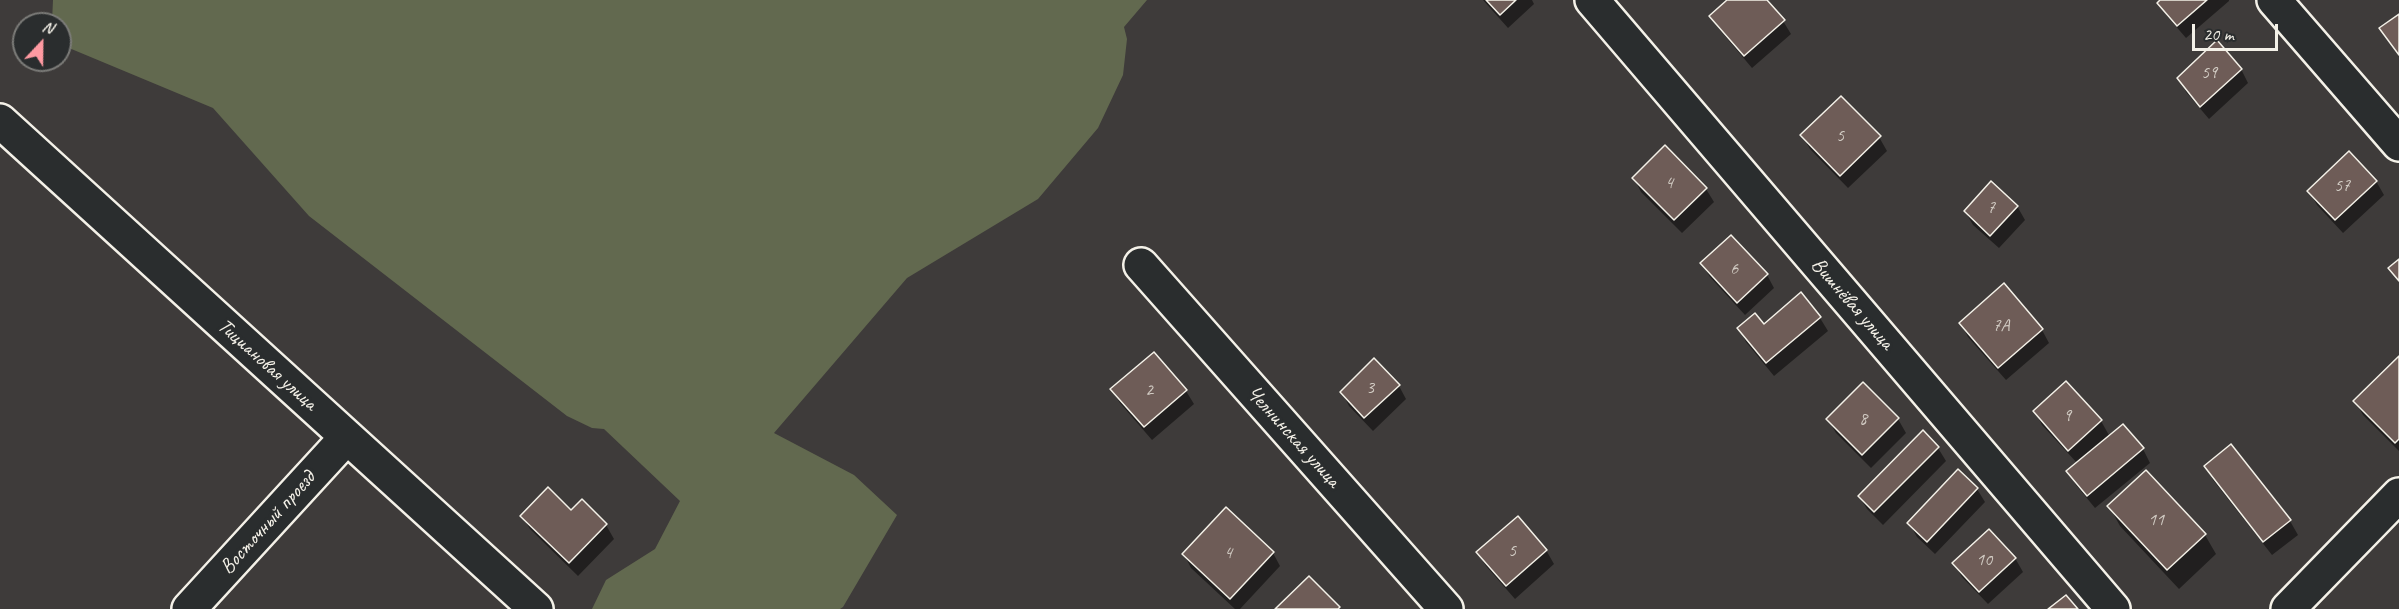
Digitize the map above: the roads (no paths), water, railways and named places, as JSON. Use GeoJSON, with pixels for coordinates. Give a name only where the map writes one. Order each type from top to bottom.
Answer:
{"type":"FeatureCollection","features":[{"type":"Feature","properties":{"kind":"street","name":"Вишнёвая улица"},"geometry":{"type":"LineString","coordinates":[[1592,0],[2113,609]]}},
{"type":"Feature","properties":{"kind":"street"},"geometry":{"type":"LineString","coordinates":[[2274,0],[2399,144]]}},
{"type":"Feature","properties":{"kind":"street","name":"Тициановая улица"},"geometry":{"type":"LineString","coordinates":[[0,121],[536,609]]}},
{"type":"Feature","properties":{"kind":"street","name":"Челнинская улица"},"geometry":{"type":"LineString","coordinates":[[1141,266],[1446,609]]}},
{"type":"Feature","properties":{"kind":"street","name":"Восточный проезд"},"geometry":{"type":"LineString","coordinates":[[189,609],[346,438]]}},
{"type":"Feature","properties":{"kind":"street"},"geometry":{"type":"LineString","coordinates":[[2288,609],[2399,495]]}}]}
